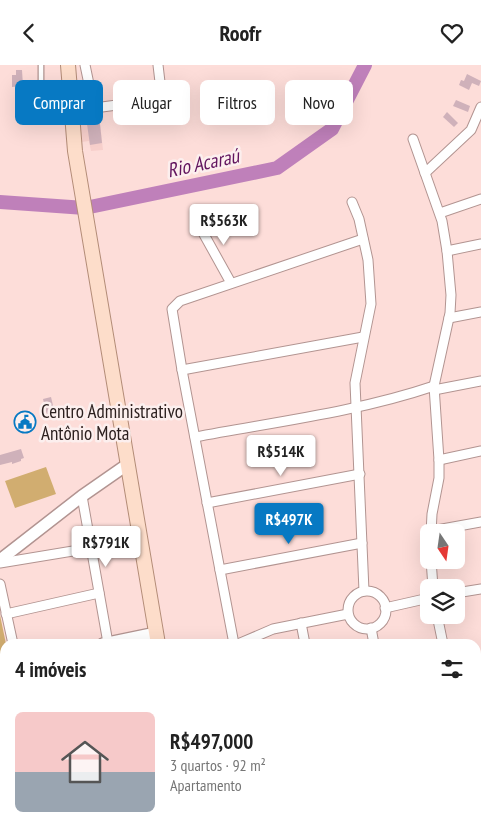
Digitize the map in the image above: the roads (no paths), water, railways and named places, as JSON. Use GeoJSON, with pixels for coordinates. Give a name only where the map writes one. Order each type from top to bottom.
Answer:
{"type":"FeatureCollection","features":[{"type":"Feature","properties":{"kind":"main road"},"geometry":{"type":"LineString","coordinates":[[66,65],[69,80]]}},
{"type":"Feature","properties":{"kind":"main road"},"geometry":{"type":"LineString","coordinates":[[71,80],[74,65]]}},
{"type":"Feature","properties":{"kind":"main road"},"geometry":{"type":"LineString","coordinates":[[73,125],[75,151],[157,638]]}},
{"type":"Feature","properties":{"kind":"street"},"geometry":{"type":"LineString","coordinates":[[85,65],[88,80]]}},
{"type":"Feature","properties":{"kind":"street"},"geometry":{"type":"LineString","coordinates":[[103,107],[162,99],[158,65]]}},
{"type":"Feature","properties":{"kind":"street"},"geometry":{"type":"LineString","coordinates":[[425,173],[471,129],[481,107]]}},
{"type":"Feature","properties":{"kind":"street"},"geometry":{"type":"LineString","coordinates":[[471,129],[481,127]]}},
{"type":"Feature","properties":{"kind":"street"},"geometry":{"type":"LineString","coordinates":[[413,139],[440,213],[447,251],[451,295],[434,388],[439,478],[431,524]]}},
{"type":"Feature","properties":{"kind":"street"},"geometry":{"type":"LineString","coordinates":[[440,213],[481,199]]}},
{"type":"Feature","properties":{"kind":"street"},"geometry":{"type":"LineString","coordinates":[[352,202],[359,219],[363,239],[370,277],[371,304],[355,383],[364,591]]}},
{"type":"Feature","properties":{"kind":"street"},"geometry":{"type":"LineString","coordinates":[[196,220],[231,283]]}},
{"type":"Feature","properties":{"kind":"street"},"geometry":{"type":"LineString","coordinates":[[235,639],[171,312],[173,306],[180,301],[363,239]]}},
{"type":"Feature","properties":{"kind":"street"},"geometry":{"type":"LineString","coordinates":[[447,251],[481,244]]}},
{"type":"Feature","properties":{"kind":"street"},"geometry":{"type":"LineString","coordinates":[[448,318],[481,313]]}},
{"type":"Feature","properties":{"kind":"street"},"geometry":{"type":"LineString","coordinates":[[182,370],[363,337]]}},
{"type":"Feature","properties":{"kind":"street"},"geometry":{"type":"LineString","coordinates":[[194,437],[357,407],[434,388],[481,381]]}},
{"type":"Feature","properties":{"kind":"street"},"geometry":{"type":"LineString","coordinates":[[439,459],[481,451]]}},
{"type":"Feature","properties":{"kind":"street"},"geometry":{"type":"LineString","coordinates":[[0,561],[82,496],[128,464]]}},
{"type":"Feature","properties":{"kind":"street"},"geometry":{"type":"LineString","coordinates":[[208,503],[360,474]]}},
{"type":"Feature","properties":{"kind":"street"},"geometry":{"type":"LineString","coordinates":[[82,496],[99,593],[105,639]]}},
{"type":"Feature","properties":{"kind":"street"},"geometry":{"type":"LineString","coordinates":[[465,525],[481,522]]}},
{"type":"Feature","properties":{"kind":"street"},"geometry":{"type":"LineString","coordinates":[[220,570],[362,543]]}},
{"type":"Feature","properties":{"kind":"street"},"geometry":{"type":"LineString","coordinates":[[0,561],[91,548]]}},
{"type":"Feature","properties":{"kind":"street"},"geometry":{"type":"LineString","coordinates":[[0,584],[12,639]]}},
{"type":"Feature","properties":{"kind":"street"},"geometry":{"type":"LineString","coordinates":[[465,592],[481,589]]}},
{"type":"Feature","properties":{"kind":"street"},"geometry":{"type":"LineString","coordinates":[[364,591],[380,597],[385,608],[384,618],[381,623],[372,628],[360,628],[354,625],[348,615],[348,608],[353,597],[364,591]]}},
{"type":"Feature","properties":{"kind":"street"},"geometry":{"type":"LineString","coordinates":[[6,614],[99,593]]}},
{"type":"Feature","properties":{"kind":"street"},"geometry":{"type":"LineString","coordinates":[[385,608],[420,601]]}},
{"type":"Feature","properties":{"kind":"street"},"geometry":{"type":"LineString","coordinates":[[249,639],[274,629],[348,615]]}},
{"type":"Feature","properties":{"kind":"street"},"geometry":{"type":"LineString","coordinates":[[301,623],[304,639]]}},
{"type":"Feature","properties":{"kind":"street"},"geometry":{"type":"LineString","coordinates":[[439,624],[442,639]]}},
{"type":"Feature","properties":{"kind":"street"},"geometry":{"type":"LineString","coordinates":[[372,628],[373,639]]}},
{"type":"Feature","properties":{"kind":"lane"},"geometry":{"type":"LineString","coordinates":[[41,65],[41,80]]}},
{"type":"Feature","properties":{"kind":"waterway","name":"Rio Acaraú"},"geometry":{"type":"LineString","coordinates":[[0,202],[85,208],[277,168],[332,129],[365,65]]}},
{"type":"Feature","properties":{"kind":"place","name":"Centro Administrativo Antônio Mota"},"geometry":{"type":"Point","coordinates":[25,422]}}]}
